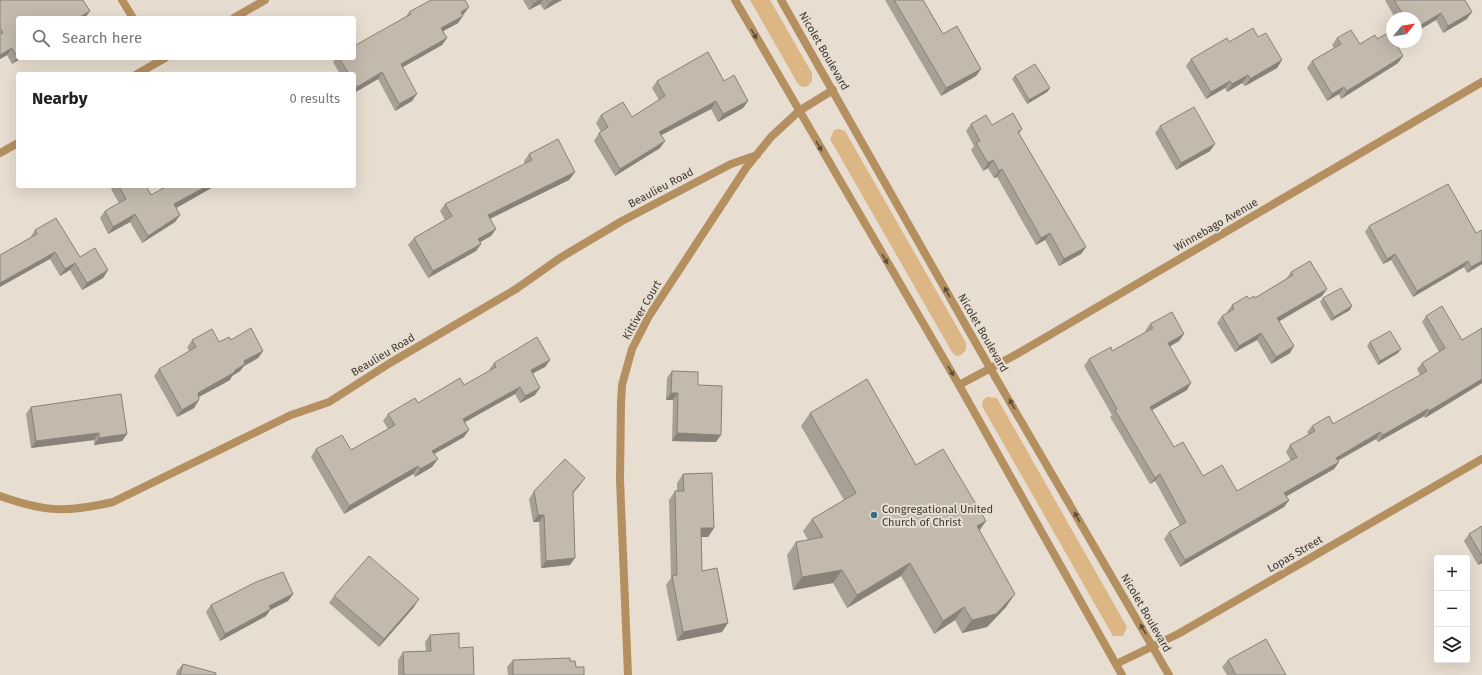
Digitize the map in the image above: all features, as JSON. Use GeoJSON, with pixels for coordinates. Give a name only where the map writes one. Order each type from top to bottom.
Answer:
{"type":"FeatureCollection","features":[{"type":"Feature","properties":{"kind":"street"},"geometry":{"type":"LineString","coordinates":[[122,0],[132,16]]}},
{"type":"Feature","properties":{"kind":"street"},"geometry":{"type":"LineString","coordinates":[[237,16],[265,0]]}},
{"type":"Feature","properties":{"kind":"street"},"geometry":{"type":"LineString","coordinates":[[735,0],[959,385],[1122,675]]}},
{"type":"Feature","properties":{"kind":"street","name":"Nicolet Boulevard"},"geometry":{"type":"LineString","coordinates":[[781,0],[990,368],[1169,675]]}},
{"type":"Feature","properties":{"kind":"street"},"geometry":{"type":"LineString","coordinates":[[140,72],[158,60]]}},
{"type":"Feature","properties":{"kind":"street","name":"Winnebago Avenue"},"geometry":{"type":"LineString","coordinates":[[959,385],[1482,82]]}},
{"type":"Feature","properties":{"kind":"street","name":"Kittiver Court"},"geometry":{"type":"LineString","coordinates":[[628,675],[620,480],[620,404],[626,367],[639,332],[746,168],[771,137],[799,111],[833,90]]}},
{"type":"Feature","properties":{"kind":"street"},"geometry":{"type":"LineString","coordinates":[[0,153],[16,143]]}},
{"type":"Feature","properties":{"kind":"street","name":"Beaulieu Road"},"geometry":{"type":"LineString","coordinates":[[0,496],[29,506],[59,510],[85,508],[113,502],[291,415],[329,402],[390,363],[516,289],[560,258],[622,221],[731,164],[757,155]]}},
{"type":"Feature","properties":{"kind":"street","name":"Lopas Street"},"geometry":{"type":"LineString","coordinates":[[1116,664],[1153,647],[1482,459]]}},
{"type":"Feature","properties":{"kind":"shaded area"},"geometry":{"type":"Polygon","coordinates":[[[750,0],[770,0],[812,73],[812,81],[808,86],[802,87],[798,84],[750,0]]]}},
{"type":"Feature","properties":{"kind":"shaded area"},"geometry":{"type":"Polygon","coordinates":[[[839,129],[845,131],[966,343],[966,350],[961,355],[956,356],[952,352],[830,139],[834,130],[839,129]]]}},
{"type":"Feature","properties":{"kind":"shaded area"},"geometry":{"type":"Polygon","coordinates":[[[987,397],[997,398],[1127,627],[1123,636],[1113,636],[982,406],[983,400],[987,397]]]}},
{"type":"Feature","properties":{"kind":"building"},"geometry":{"type":"Polygon","coordinates":[[[0,0],[83,0],[90,11],[81,16],[16,16],[16,55],[12,48],[0,55],[0,34],[3,33],[0,28],[0,0]]]}},
{"type":"Feature","properties":{"kind":"building"},"geometry":{"type":"Polygon","coordinates":[[[431,0],[465,0],[469,7],[461,12],[463,16],[441,28],[447,38],[401,64],[417,94],[399,104],[382,72],[357,87],[356,72],[348,72],[340,60],[356,60],[356,45],[411,14],[409,12],[431,0]]]}},
{"type":"Feature","properties":{"kind":"building"},"geometry":{"type":"Polygon","coordinates":[[[532,0],[539,0],[534,3],[532,0]]]}},
{"type":"Feature","properties":{"kind":"building"},"geometry":{"type":"Polygon","coordinates":[[[547,0],[554,0],[549,3],[547,0]]]}},
{"type":"Feature","properties":{"kind":"building"},"geometry":{"type":"Polygon","coordinates":[[[894,0],[923,0],[943,34],[957,26],[981,69],[946,88],[894,0]]]}},
{"type":"Feature","properties":{"kind":"building"},"geometry":{"type":"Polygon","coordinates":[[[1394,0],[1465,0],[1472,12],[1448,26],[1441,13],[1422,24],[1422,12],[1401,12],[1394,0]]]}},
{"type":"Feature","properties":{"kind":"building"},"geometry":{"type":"Polygon","coordinates":[[[1253,28],[1258,37],[1266,33],[1282,60],[1250,79],[1248,75],[1232,84],[1230,81],[1211,92],[1191,59],[1227,38],[1229,42],[1253,28]]]}},
{"type":"Feature","properties":{"kind":"building"},"geometry":{"type":"Polygon","coordinates":[[[1351,30],[1360,44],[1375,35],[1377,39],[1386,34],[1386,48],[1398,48],[1403,56],[1347,91],[1344,87],[1332,94],[1312,61],[1341,44],[1337,38],[1351,30]]]}},
{"type":"Feature","properties":{"kind":"building"},"geometry":{"type":"Polygon","coordinates":[[[708,52],[724,81],[734,75],[748,101],[723,114],[716,101],[659,132],[665,141],[620,169],[599,133],[608,127],[601,115],[623,102],[632,117],[665,96],[657,81],[708,52]]]}},
{"type":"Feature","properties":{"kind":"building"},"geometry":{"type":"Polygon","coordinates":[[[1035,64],[1050,88],[1029,100],[1015,76],[1035,64]]]}},
{"type":"Feature","properties":{"kind":"building"},"geometry":{"type":"Polygon","coordinates":[[[1194,107],[1215,144],[1181,163],[1160,126],[1194,107]]]}},
{"type":"Feature","properties":{"kind":"building"},"geometry":{"type":"Polygon","coordinates":[[[1013,113],[1022,129],[1018,132],[1086,247],[1064,259],[1050,233],[1041,238],[1002,169],[999,171],[993,160],[988,163],[976,143],[980,141],[971,124],[986,115],[992,125],[1013,113]]]}},
{"type":"Feature","properties":{"kind":"building"},"geometry":{"type":"Polygon","coordinates":[[[558,139],[575,172],[488,215],[496,229],[478,239],[481,244],[433,271],[414,238],[452,216],[445,204],[532,160],[529,154],[558,139]]]}},
{"type":"Feature","properties":{"kind":"building"},"geometry":{"type":"Polygon","coordinates":[[[1448,184],[1476,233],[1482,230],[1482,261],[1471,267],[1468,261],[1417,291],[1395,254],[1387,259],[1369,226],[1448,184]]]}},
{"type":"Feature","properties":{"kind":"building"},"geometry":{"type":"Polygon","coordinates":[[[120,188],[147,188],[151,195],[163,188],[203,188],[174,204],[180,215],[148,236],[135,214],[113,227],[105,211],[126,199],[120,188]]]}},
{"type":"Feature","properties":{"kind":"building"},"geometry":{"type":"Polygon","coordinates":[[[56,218],[80,257],[95,248],[108,270],[87,283],[75,263],[65,269],[55,252],[0,283],[0,255],[37,234],[35,230],[56,218]]]}},
{"type":"Feature","properties":{"kind":"building"},"geometry":{"type":"Polygon","coordinates":[[[1310,261],[1327,289],[1277,318],[1294,346],[1276,357],[1261,333],[1239,346],[1222,316],[1234,309],[1232,305],[1247,296],[1249,299],[1254,296],[1255,298],[1293,275],[1291,272],[1310,261]]]}},
{"type":"Feature","properties":{"kind":"building"},"geometry":{"type":"Polygon","coordinates":[[[1341,288],[1352,306],[1334,317],[1323,298],[1341,288]]]}},
{"type":"Feature","properties":{"kind":"building"},"geometry":{"type":"Polygon","coordinates":[[[1442,306],[1462,340],[1482,328],[1482,379],[1429,411],[1428,409],[1383,435],[1380,432],[1336,458],[1339,462],[1284,493],[1289,500],[1185,560],[1169,532],[1186,522],[1160,474],[1155,478],[1115,410],[1117,409],[1089,359],[1111,347],[1112,351],[1153,328],[1150,324],[1172,312],[1184,334],[1168,343],[1191,383],[1150,407],[1174,447],[1183,442],[1203,476],[1222,465],[1237,491],[1297,457],[1290,445],[1315,431],[1312,426],[1329,416],[1333,424],[1427,371],[1422,363],[1445,348],[1426,316],[1442,306]]]}},
{"type":"Feature","properties":{"kind":"building"},"geometry":{"type":"Polygon","coordinates":[[[251,328],[263,351],[244,361],[245,364],[234,371],[235,372],[198,393],[199,400],[182,410],[159,369],[196,347],[192,340],[212,329],[219,342],[229,337],[231,340],[251,328]]]}},
{"type":"Feature","properties":{"kind":"building"},"geometry":{"type":"Polygon","coordinates":[[[1390,331],[1401,349],[1380,361],[1370,342],[1390,331]]]}},
{"type":"Feature","properties":{"kind":"building"},"geometry":{"type":"Polygon","coordinates":[[[537,337],[550,360],[531,370],[540,388],[525,396],[520,387],[463,419],[469,430],[432,451],[438,459],[420,469],[418,466],[349,506],[316,449],[342,435],[351,450],[395,425],[388,414],[415,398],[418,403],[460,378],[464,385],[496,367],[494,363],[537,337]]]}},
{"type":"Feature","properties":{"kind":"building"},"geometry":{"type":"Polygon","coordinates":[[[672,371],[698,372],[698,385],[722,386],[721,435],[677,433],[678,393],[671,393],[672,371]]]}},
{"type":"Feature","properties":{"kind":"building","name":"Congregational United Church of Christ"},"geometry":{"type":"Polygon","coordinates":[[[867,379],[916,465],[943,449],[986,521],[977,526],[1015,594],[996,614],[972,620],[964,607],[943,621],[910,563],[857,595],[842,570],[802,577],[796,542],[823,537],[812,519],[856,493],[810,413],[867,379]]]}},
{"type":"Feature","properties":{"kind":"building"},"geometry":{"type":"Polygon","coordinates":[[[121,394],[127,434],[99,438],[99,433],[36,441],[31,407],[121,394]]]}},
{"type":"Feature","properties":{"kind":"building"},"geometry":{"type":"Polygon","coordinates":[[[565,459],[585,478],[573,492],[575,558],[546,561],[544,515],[538,515],[534,491],[565,459]]]}},
{"type":"Feature","properties":{"kind":"building"},"geometry":{"type":"Polygon","coordinates":[[[712,473],[714,528],[701,528],[702,571],[717,568],[728,623],[683,632],[672,576],[677,575],[675,491],[684,491],[683,474],[712,473]]]}},
{"type":"Feature","properties":{"kind":"building"},"geometry":{"type":"Polygon","coordinates":[[[1482,526],[1482,556],[1469,534],[1482,526]]]}},
{"type":"Feature","properties":{"kind":"building"},"geometry":{"type":"Polygon","coordinates":[[[369,556],[419,599],[384,639],[334,596],[369,556]]]}},
{"type":"Feature","properties":{"kind":"building"},"geometry":{"type":"Polygon","coordinates":[[[283,572],[293,594],[269,606],[271,609],[225,634],[211,605],[256,582],[283,572]]]}},
{"type":"Feature","properties":{"kind":"building"},"geometry":{"type":"Polygon","coordinates":[[[459,633],[459,648],[473,647],[474,675],[404,675],[403,652],[431,651],[430,635],[459,633]]]}},
{"type":"Feature","properties":{"kind":"building"},"geometry":{"type":"Polygon","coordinates":[[[1266,639],[1286,675],[1236,675],[1228,660],[1266,639]]]}},
{"type":"Feature","properties":{"kind":"building"},"geometry":{"type":"Polygon","coordinates":[[[570,658],[570,661],[575,661],[576,667],[584,667],[584,675],[513,675],[513,660],[570,658]]]}},
{"type":"Feature","properties":{"kind":"building"},"geometry":{"type":"Polygon","coordinates":[[[183,664],[216,673],[216,675],[180,675],[183,664]]]}},
{"type":"Feature","properties":{"kind":"place","name":"Congregational United Church of Christ"},"geometry":{"type":"Point","coordinates":[874,515]}}]}
